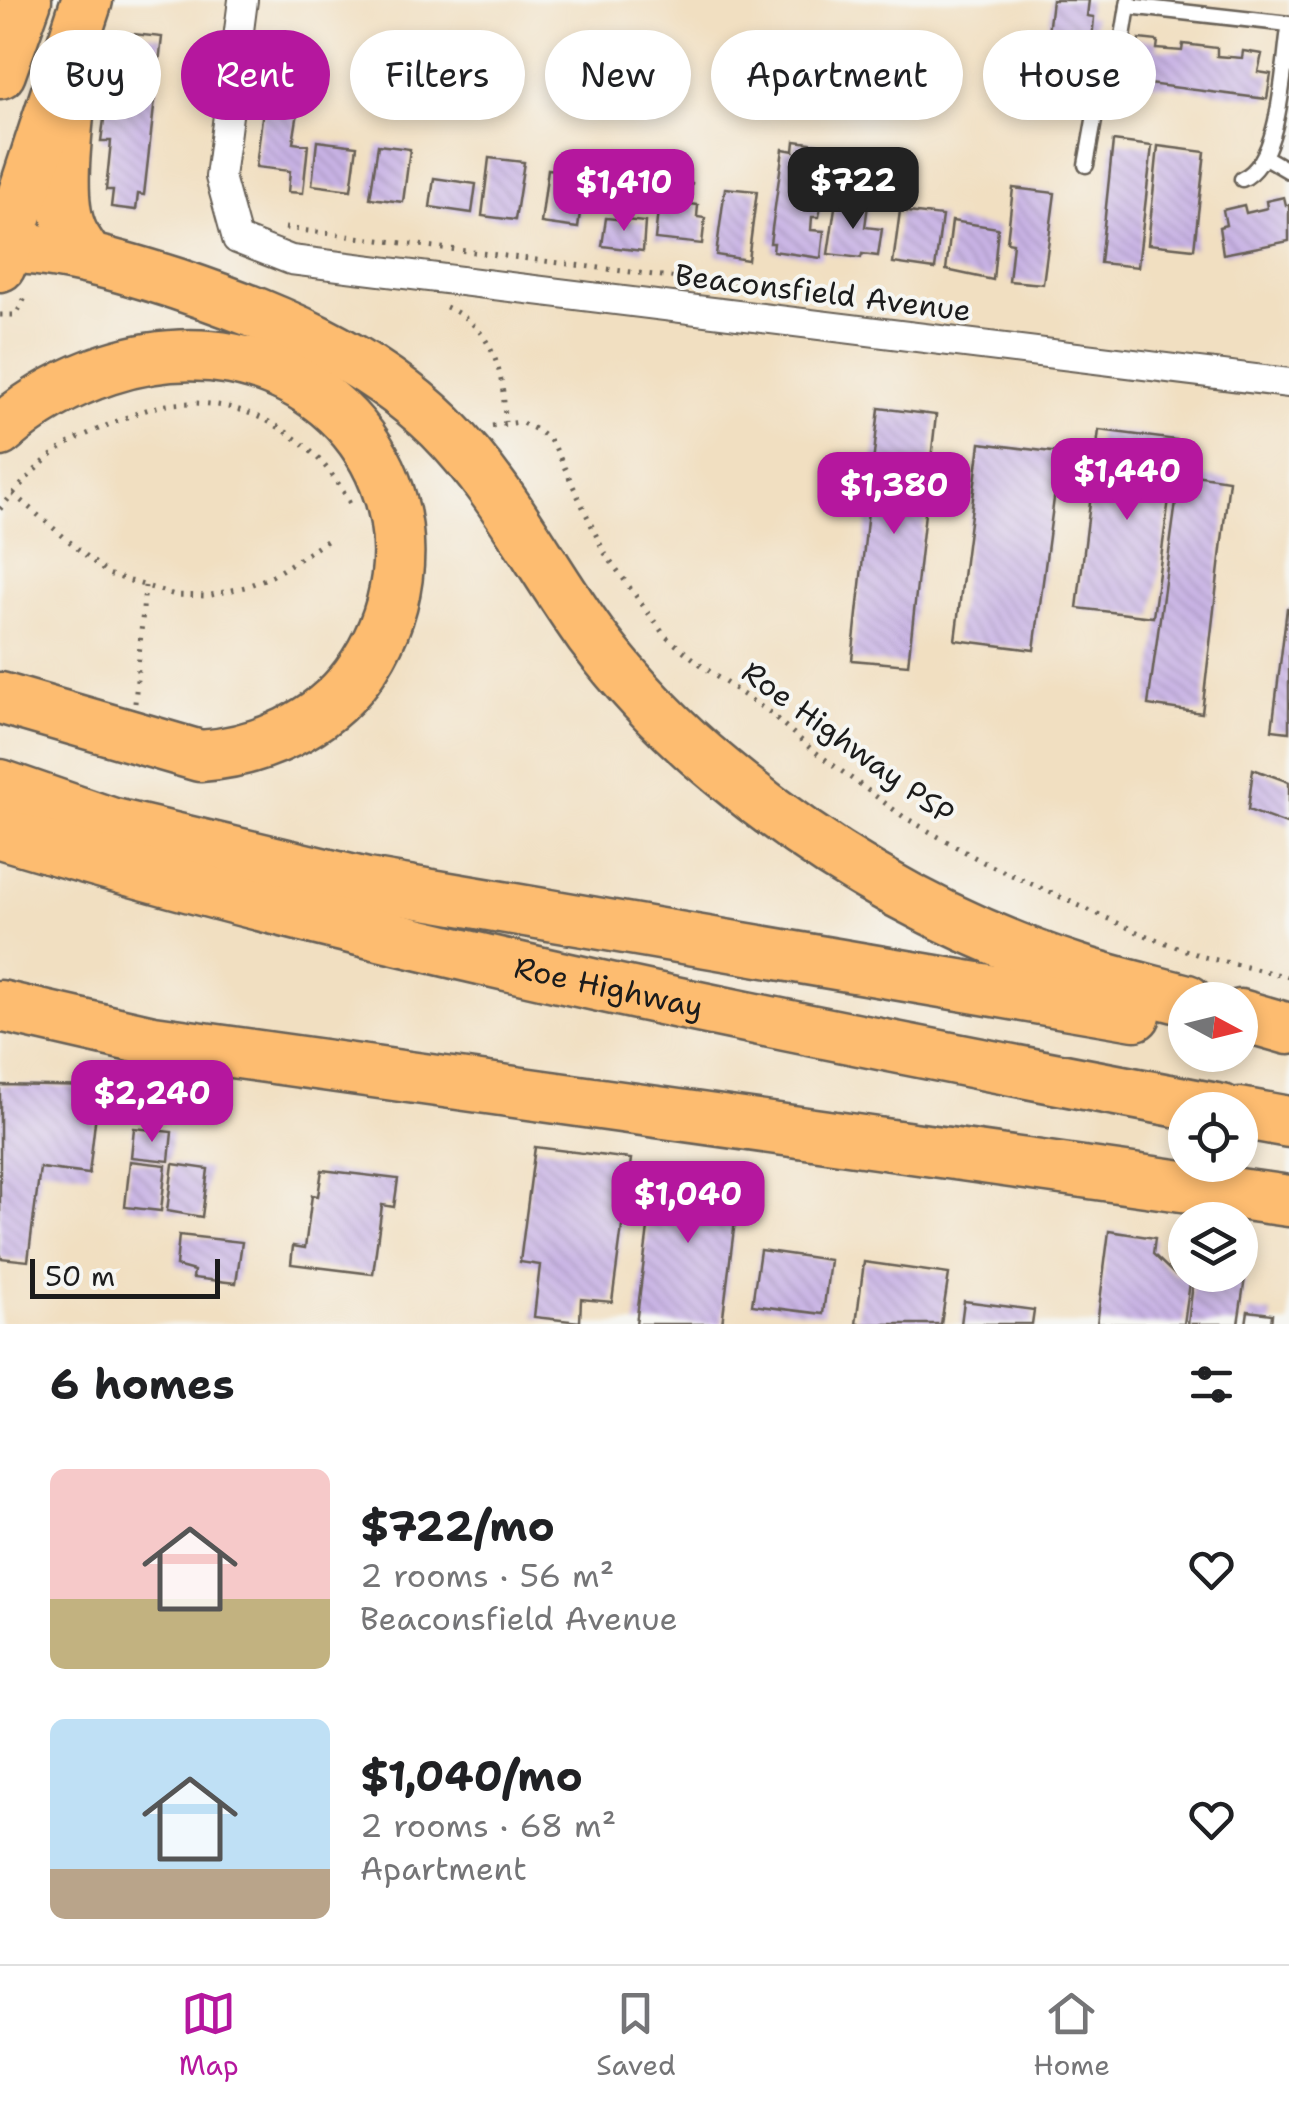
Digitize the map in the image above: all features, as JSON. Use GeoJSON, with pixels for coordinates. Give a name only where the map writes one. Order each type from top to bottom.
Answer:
{"type":"FeatureCollection","features":[{"type":"Feature","properties":{"kind":"highway"},"geometry":{"type":"LineString","coordinates":[[0,73],[26,0]]}},
{"type":"Feature","properties":{"kind":"highway"},"geometry":{"type":"LineString","coordinates":[[88,0],[2,254],[86,256],[257,311],[330,345],[441,427],[510,510],[592,637],[653,708],[719,770],[797,831],[867,877],[947,919],[1077,970],[1168,995]]}},
{"type":"Feature","properties":{"kind":"highway"},"geometry":{"type":"LineString","coordinates":[[86,256],[69,228],[65,148],[73,75],[88,0]]}},
{"type":"Feature","properties":{"kind":"highway"},"geometry":{"type":"LineString","coordinates":[[0,431],[50,393],[135,362],[198,356],[259,367],[331,405],[364,443],[378,464],[396,512],[400,564],[386,629],[350,686],[324,711],[274,739],[232,754],[200,756],[0,698]]}},
{"type":"Feature","properties":{"kind":"highway","name":"Roe Highway"},"geometry":{"type":"LineString","coordinates":[[0,785],[110,823],[366,884],[1168,1021]]}},
{"type":"Feature","properties":{"kind":"highway","name":"Roe Highway"},"geometry":{"type":"LineString","coordinates":[[0,833],[444,952],[711,1011],[1168,1100]]}},
{"type":"Feature","properties":{"kind":"highway"},"geometry":{"type":"LineString","coordinates":[[0,1006],[153,1042],[1289,1201]]}},
{"type":"Feature","properties":{"kind":"highway"},"geometry":{"type":"LineString","coordinates":[[1258,1020],[1289,1029]]}},
{"type":"Feature","properties":{"kind":"highway"},"geometry":{"type":"LineString","coordinates":[[1258,1036],[1289,1041]]}},
{"type":"Feature","properties":{"kind":"highway"},"geometry":{"type":"LineString","coordinates":[[1258,1116],[1289,1122]]}},
{"type":"Feature","properties":{"kind":"street","name":"Beaconsfield Avenue"},"geometry":{"type":"LineString","coordinates":[[243,0],[220,177],[236,239],[291,260],[1289,383]]}},
{"type":"Feature","properties":{"kind":"lane"},"geometry":{"type":"LineString","coordinates":[[1086,165],[1095,115],[1117,73],[1128,3],[1289,26],[1266,156],[1259,168],[1242,178]]}},
{"type":"Feature","properties":{"kind":"lane"},"geometry":{"type":"LineString","coordinates":[[1266,156],[1289,170]]}},
{"type":"Feature","properties":{"kind":"path"},"geometry":{"type":"LineString","coordinates":[[278,227],[853,300]]}},
{"type":"Feature","properties":{"kind":"path"},"geometry":{"type":"LineString","coordinates":[[0,509],[61,448],[92,432],[167,405],[204,404],[242,409],[301,441],[330,468],[350,502],[354,517]]}},
{"type":"Feature","properties":{"kind":"path","name":"Roe Highway PSP"},"geometry":{"type":"LineString","coordinates":[[488,427],[520,422],[553,443],[604,552],[665,636],[904,817],[982,862],[1110,921],[1204,956],[1289,977]]}},
{"type":"Feature","properties":{"kind":"path"},"geometry":{"type":"LineString","coordinates":[[13,494],[108,574],[175,596],[207,596],[272,576],[330,539]]}},
{"type":"Feature","properties":{"kind":"path"},"geometry":{"type":"LineString","coordinates":[[145,586],[135,706],[151,709]]}},
{"type":"Feature","properties":{"kind":"building"},"geometry":{"type":"Polygon","coordinates":[[[1052,0],[1089,0],[1087,16],[1094,17],[1093,30],[1048,30],[1052,0]]]}},
{"type":"Feature","properties":{"kind":"building"},"geometry":{"type":"Polygon","coordinates":[[[1156,41],[1157,49],[1182,51],[1183,44],[1217,48],[1217,56],[1242,58],[1243,51],[1262,54],[1258,72],[1271,74],[1267,99],[1156,85],[1156,41]]]}},
{"type":"Feature","properties":{"kind":"building"},"geometry":{"type":"Polygon","coordinates":[[[104,120],[153,120],[144,195],[138,194],[136,210],[111,207],[113,190],[106,190],[111,141],[101,141],[104,120]]]}},
{"type":"Feature","properties":{"kind":"building"},"geometry":{"type":"Polygon","coordinates":[[[262,120],[297,120],[293,143],[308,145],[303,193],[288,192],[290,171],[256,167],[262,120]]]}},
{"type":"Feature","properties":{"kind":"building"},"geometry":{"type":"Polygon","coordinates":[[[317,141],[357,146],[351,190],[312,185],[317,141]]]}},
{"type":"Feature","properties":{"kind":"building"},"geometry":{"type":"Polygon","coordinates":[[[795,141],[818,144],[815,198],[822,199],[819,217],[812,217],[811,230],[824,231],[821,258],[773,251],[774,243],[770,243],[783,149],[794,151],[795,141]]]}},
{"type":"Feature","properties":{"kind":"building"},"geometry":{"type":"Polygon","coordinates":[[[1113,141],[1152,146],[1138,267],[1100,263],[1113,141]]]}},
{"type":"Feature","properties":{"kind":"building"},"geometry":{"type":"Polygon","coordinates":[[[378,145],[410,149],[403,202],[370,198],[378,145]]]}},
{"type":"Feature","properties":{"kind":"building"},"geometry":{"type":"Polygon","coordinates":[[[1158,146],[1205,152],[1194,249],[1148,244],[1158,146]]]}},
{"type":"Feature","properties":{"kind":"building"},"geometry":{"type":"Polygon","coordinates":[[[489,158],[524,162],[515,220],[482,216],[489,158]]]}},
{"type":"Feature","properties":{"kind":"building"},"geometry":{"type":"Polygon","coordinates":[[[548,169],[585,174],[578,228],[541,223],[548,169]]]}},
{"type":"Feature","properties":{"kind":"building"},"geometry":{"type":"Polygon","coordinates":[[[434,178],[476,184],[472,213],[430,207],[434,178]]]}},
{"type":"Feature","properties":{"kind":"building"},"geometry":{"type":"Polygon","coordinates":[[[661,180],[692,183],[689,204],[698,205],[697,217],[705,218],[702,244],[655,239],[661,180]]]}},
{"type":"Feature","properties":{"kind":"building"},"geometry":{"type":"Polygon","coordinates":[[[725,188],[757,191],[748,260],[716,255],[725,188]]]}},
{"type":"Feature","properties":{"kind":"building"},"geometry":{"type":"Polygon","coordinates":[[[1013,188],[1055,193],[1043,284],[1009,281],[1013,243],[1007,242],[1013,188]]]}},
{"type":"Feature","properties":{"kind":"building"},"geometry":{"type":"Polygon","coordinates":[[[1284,197],[1289,205],[1289,241],[1223,254],[1219,227],[1226,225],[1223,210],[1244,205],[1246,213],[1267,208],[1266,201],[1284,197]]]}},
{"type":"Feature","properties":{"kind":"building"},"geometry":{"type":"Polygon","coordinates":[[[836,201],[868,205],[865,227],[882,229],[878,256],[828,254],[836,201]]]}},
{"type":"Feature","properties":{"kind":"building"},"geometry":{"type":"Polygon","coordinates":[[[900,211],[942,216],[935,269],[893,263],[900,211]]]}},
{"type":"Feature","properties":{"kind":"building"},"geometry":{"type":"Polygon","coordinates":[[[606,218],[645,222],[643,251],[602,246],[606,218]]]}},
{"type":"Feature","properties":{"kind":"building"},"geometry":{"type":"Polygon","coordinates":[[[952,221],[998,228],[993,280],[946,270],[952,221]]]}},
{"type":"Feature","properties":{"kind":"building"},"geometry":{"type":"Polygon","coordinates":[[[879,408],[936,415],[908,665],[852,660],[879,408]]]}},
{"type":"Feature","properties":{"kind":"building"},"geometry":{"type":"Polygon","coordinates":[[[1099,430],[1177,440],[1153,617],[1077,608],[1099,430]]]}},
{"type":"Feature","properties":{"kind":"building"},"geometry":{"type":"Polygon","coordinates":[[[980,443],[1060,453],[1034,650],[955,640],[980,443]]]}},
{"type":"Feature","properties":{"kind":"building"},"geometry":{"type":"Polygon","coordinates":[[[1180,473],[1229,480],[1202,713],[1148,705],[1180,473]]]}},
{"type":"Feature","properties":{"kind":"building"},"geometry":{"type":"Polygon","coordinates":[[[1289,608],[1289,732],[1272,730],[1289,608]]]}},
{"type":"Feature","properties":{"kind":"building"},"geometry":{"type":"Polygon","coordinates":[[[1253,769],[1289,782],[1289,825],[1248,810],[1253,769]]]}},
{"type":"Feature","properties":{"kind":"building"},"geometry":{"type":"Polygon","coordinates":[[[0,1085],[99,1087],[89,1174],[40,1168],[28,1261],[0,1258],[0,1085]]]}},
{"type":"Feature","properties":{"kind":"building"},"geometry":{"type":"Polygon","coordinates":[[[134,1128],[172,1132],[169,1161],[131,1157],[134,1128]]]}},
{"type":"Feature","properties":{"kind":"building"},"geometry":{"type":"Polygon","coordinates":[[[535,1147],[631,1159],[612,1302],[581,1299],[580,1322],[534,1317],[540,1265],[520,1262],[535,1147]]]}},
{"type":"Feature","properties":{"kind":"building"},"geometry":{"type":"Polygon","coordinates":[[[130,1161],[166,1165],[161,1211],[125,1207],[130,1161]]]}},
{"type":"Feature","properties":{"kind":"building"},"geometry":{"type":"Polygon","coordinates":[[[173,1164],[208,1169],[202,1217],[167,1211],[173,1164]]]}},
{"type":"Feature","properties":{"kind":"building"},"geometry":{"type":"Polygon","coordinates":[[[656,1164],[741,1173],[722,1324],[636,1324],[656,1164]]]}},
{"type":"Feature","properties":{"kind":"building"},"geometry":{"type":"Polygon","coordinates":[[[322,1170],[398,1179],[394,1207],[382,1205],[373,1274],[291,1264],[293,1246],[305,1248],[312,1195],[318,1196],[322,1170]]]}},
{"type":"Feature","properties":{"kind":"building"},"geometry":{"type":"Polygon","coordinates":[[[1109,1231],[1155,1238],[1153,1254],[1168,1268],[1168,1292],[1189,1292],[1184,1324],[1097,1324],[1109,1231]]]}},
{"type":"Feature","properties":{"kind":"building"},"geometry":{"type":"Polygon","coordinates":[[[179,1235],[242,1242],[236,1283],[193,1278],[194,1271],[176,1266],[179,1235]]]}},
{"type":"Feature","properties":{"kind":"building"},"geometry":{"type":"Polygon","coordinates":[[[760,1250],[830,1260],[823,1314],[752,1305],[760,1250]]]}},
{"type":"Feature","properties":{"kind":"building"},"geometry":{"type":"Polygon","coordinates":[[[864,1262],[949,1274],[941,1324],[856,1324],[864,1262]]]}},
{"type":"Feature","properties":{"kind":"building"},"geometry":{"type":"Polygon","coordinates":[[[1192,1292],[1243,1292],[1238,1324],[1188,1324],[1192,1292]]]}},
{"type":"Feature","properties":{"kind":"building"},"geometry":{"type":"Polygon","coordinates":[[[964,1301],[1034,1310],[1032,1324],[961,1324],[964,1301]]]}},
{"type":"Feature","properties":{"kind":"building"},"geometry":{"type":"Polygon","coordinates":[[[1248,1311],[1272,1314],[1271,1324],[1246,1324],[1248,1311]]]}}]}
